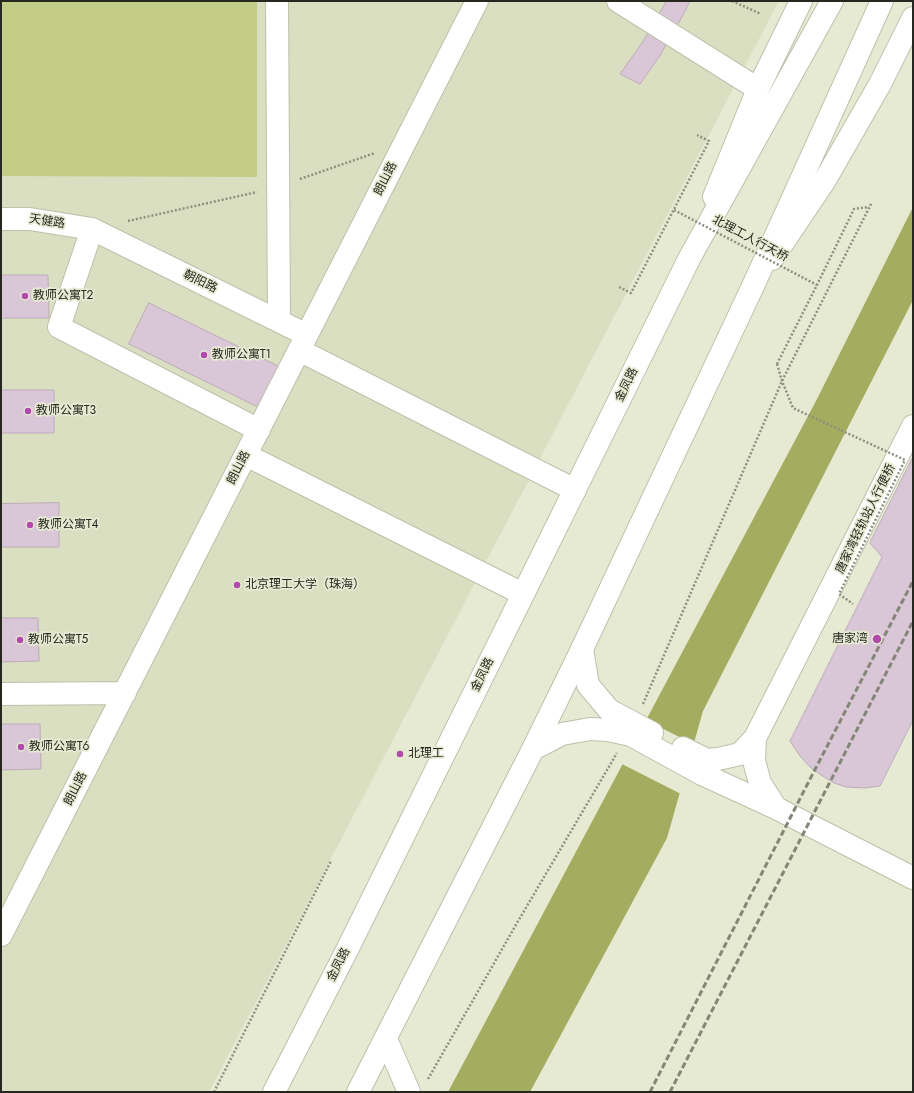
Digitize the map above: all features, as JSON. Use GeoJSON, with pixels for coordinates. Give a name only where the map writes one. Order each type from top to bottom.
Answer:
{"type":"FeatureCollection","features":[{"type":"Feature","properties":{"kind":"main road"},"geometry":{"type":"LineString","coordinates":[[277,1],[279,320]]}},
{"type":"Feature","properties":{"kind":"main road","name":"朗山路"},"geometry":{"type":"LineString","coordinates":[[1,935],[477,1]]}},
{"type":"Feature","properties":{"kind":"main road"},"geometry":{"type":"LineString","coordinates":[[618,1],[758,89]]}},
{"type":"Feature","properties":{"kind":"main road"},"geometry":{"type":"LineString","coordinates":[[690,257],[758,89],[801,1]]}},
{"type":"Feature","properties":{"kind":"main road"},"geometry":{"type":"LineString","coordinates":[[690,257],[832,1]]}},
{"type":"Feature","properties":{"kind":"main road"},"geometry":{"type":"LineString","coordinates":[[358,1092],[533,749],[582,649],[753,286],[882,1]]}},
{"type":"Feature","properties":{"kind":"main road"},"geometry":{"type":"LineString","coordinates":[[753,286],[825,180],[880,84],[913,18]]}},
{"type":"Feature","properties":{"kind":"main road","name":"天健路"},"geometry":{"type":"LineString","coordinates":[[1,219],[30,219],[92,229]]}},
{"type":"Feature","properties":{"kind":"main road"},"geometry":{"type":"LineString","coordinates":[[92,229],[59,327],[259,430]]}},
{"type":"Feature","properties":{"kind":"main road","name":"朝阳路"},"geometry":{"type":"LineString","coordinates":[[92,229],[279,320],[303,342],[575,490]]}},
{"type":"Feature","properties":{"kind":"main road","name":"金凤路"},"geometry":{"type":"LineString","coordinates":[[274,1092],[347,950],[690,257]]}},
{"type":"Feature","properties":{"kind":"main road"},"geometry":{"type":"LineString","coordinates":[[704,767],[718,759],[740,754],[755,738],[913,426]]}},
{"type":"Feature","properties":{"kind":"main road"},"geometry":{"type":"LineString","coordinates":[[246,455],[523,594]]}},
{"type":"Feature","properties":{"kind":"main road"},"geometry":{"type":"LineString","coordinates":[[582,649],[588,685],[610,710],[631,730],[704,767],[776,808],[913,878]]}},
{"type":"Feature","properties":{"kind":"main road"},"geometry":{"type":"LineString","coordinates":[[1,694],[125,693]]}},
{"type":"Feature","properties":{"kind":"main road"},"geometry":{"type":"LineString","coordinates":[[533,749],[562,734],[590,729],[631,730]]}},
{"type":"Feature","properties":{"kind":"main road"},"geometry":{"type":"LineString","coordinates":[[755,738],[754,761],[760,783],[776,808]]}},
{"type":"Feature","properties":{"kind":"main road"},"geometry":{"type":"LineString","coordinates":[[386,1039],[417,1089]]}},
{"type":"Feature","properties":{"kind":"path"},"geometry":{"type":"LineString","coordinates":[[732,1],[761,14]]}},
{"type":"Feature","properties":{"kind":"path"},"geometry":{"type":"LineString","coordinates":[[619,287],[631,293],[674,210],[709,141],[697,136]]}},
{"type":"Feature","properties":{"kind":"path"},"geometry":{"type":"LineString","coordinates":[[92,229],[278,187],[405,142]]}},
{"type":"Feature","properties":{"kind":"path"},"geometry":{"type":"LineString","coordinates":[[417,1089],[631,730],[782,381],[872,202]]}},
{"type":"Feature","properties":{"kind":"path"},"geometry":{"type":"LineString","coordinates":[[818,285],[854,209],[870,207]]}},
{"type":"Feature","properties":{"kind":"path","name":"北理工人行天桥"},"geometry":{"type":"LineString","coordinates":[[674,210],[818,285]]}},
{"type":"Feature","properties":{"kind":"path","name":"唐家湾轻轨站人行便桥"},"geometry":{"type":"LineString","coordinates":[[818,285],[777,364],[793,408],[905,460],[839,594],[853,604]]}},
{"type":"Feature","properties":{"kind":"path"},"geometry":{"type":"LineString","coordinates":[[214,1092],[331,861]]}},
{"type":"Feature","properties":{"kind":"shaded area","name":"北京理工大学（珠海）"},"geometry":{"type":"Polygon","coordinates":[[[1,1],[779,1],[209,1092],[1,1092],[1,1]]]}},
{"type":"Feature","properties":{"kind":"shaded area"},"geometry":{"type":"Polygon","coordinates":[[[1,1],[257,1],[257,177],[1,176],[1,1]]]}},
{"type":"Feature","properties":{"kind":"shaded area"},"geometry":{"type":"Polygon","coordinates":[[[913,207],[913,300],[703,711],[667,838],[530,1092],[448,1092],[816,401],[913,207]]]}},
{"type":"Feature","properties":{"kind":"pier"},"geometry":{"type":"Polygon","coordinates":[[[644,719],[695,745],[681,794],[620,763],[644,719]]]}},
{"type":"Feature","properties":{"kind":"building"},"geometry":{"type":"Polygon","coordinates":[[[667,1],[690,1],[659,57],[640,84],[620,74],[642,43],[667,1]]]}},
{"type":"Feature","properties":{"kind":"building","name":"教师公寓T2"},"geometry":{"type":"Polygon","coordinates":[[[1,275],[48,275],[49,318],[1,318],[1,275]]]}},
{"type":"Feature","properties":{"kind":"building","name":"教师公寓T1"},"geometry":{"type":"Polygon","coordinates":[[[149,303],[280,367],[260,408],[129,344],[149,303]]]}},
{"type":"Feature","properties":{"kind":"building","name":"教师公寓T3"},"geometry":{"type":"Polygon","coordinates":[[[1,390],[54,390],[54,433],[1,433],[1,390]]]}},
{"type":"Feature","properties":{"kind":"building","name":"唐家湾"},"geometry":{"type":"Polygon","coordinates":[[[913,457],[913,720],[880,786],[865,788],[846,787],[834,783],[810,767],[800,756],[790,741],[882,557],[870,543],[913,457]]]}},
{"type":"Feature","properties":{"kind":"building","name":"教师公寓T4"},"geometry":{"type":"Polygon","coordinates":[[[59,503],[59,547],[1,547],[1,504],[59,503]]]}},
{"type":"Feature","properties":{"kind":"building","name":"教师公寓T5"},"geometry":{"type":"Polygon","coordinates":[[[1,618],[38,618],[39,661],[1,662],[1,618]]]}},
{"type":"Feature","properties":{"kind":"building","name":"教师公寓T6"},"geometry":{"type":"Polygon","coordinates":[[[1,724],[40,724],[41,769],[1,770],[1,724]]]}},
{"type":"Feature","properties":{"kind":"railway"},"geometry":{"type":"LineString","coordinates":[[650,1092],[913,581]]}},
{"type":"Feature","properties":{"kind":"railway"},"geometry":{"type":"LineString","coordinates":[[670,1092],[913,621]]}},
{"type":"Feature","properties":{"kind":"place","name":"教师公寓T2"},"geometry":{"type":"Point","coordinates":[25,296]}},
{"type":"Feature","properties":{"kind":"place","name":"教师公寓T1"},"geometry":{"type":"Point","coordinates":[204,355]}},
{"type":"Feature","properties":{"kind":"place","name":"教师公寓T3"},"geometry":{"type":"Point","coordinates":[28,411]}},
{"type":"Feature","properties":{"kind":"place","name":"教师公寓T4"},"geometry":{"type":"Point","coordinates":[30,525]}},
{"type":"Feature","properties":{"kind":"place","name":"北京理工大学（珠海）"},"geometry":{"type":"Point","coordinates":[237,585]}},
{"type":"Feature","properties":{"kind":"place","name":"唐家湾"},"geometry":{"type":"Point","coordinates":[877,639]}},
{"type":"Feature","properties":{"kind":"place","name":"教师公寓T5"},"geometry":{"type":"Point","coordinates":[20,640]}},
{"type":"Feature","properties":{"kind":"place","name":"教师公寓T6"},"geometry":{"type":"Point","coordinates":[21,747]}},
{"type":"Feature","properties":{"kind":"place","name":"北理工"},"geometry":{"type":"Point","coordinates":[400,754]}}]}
